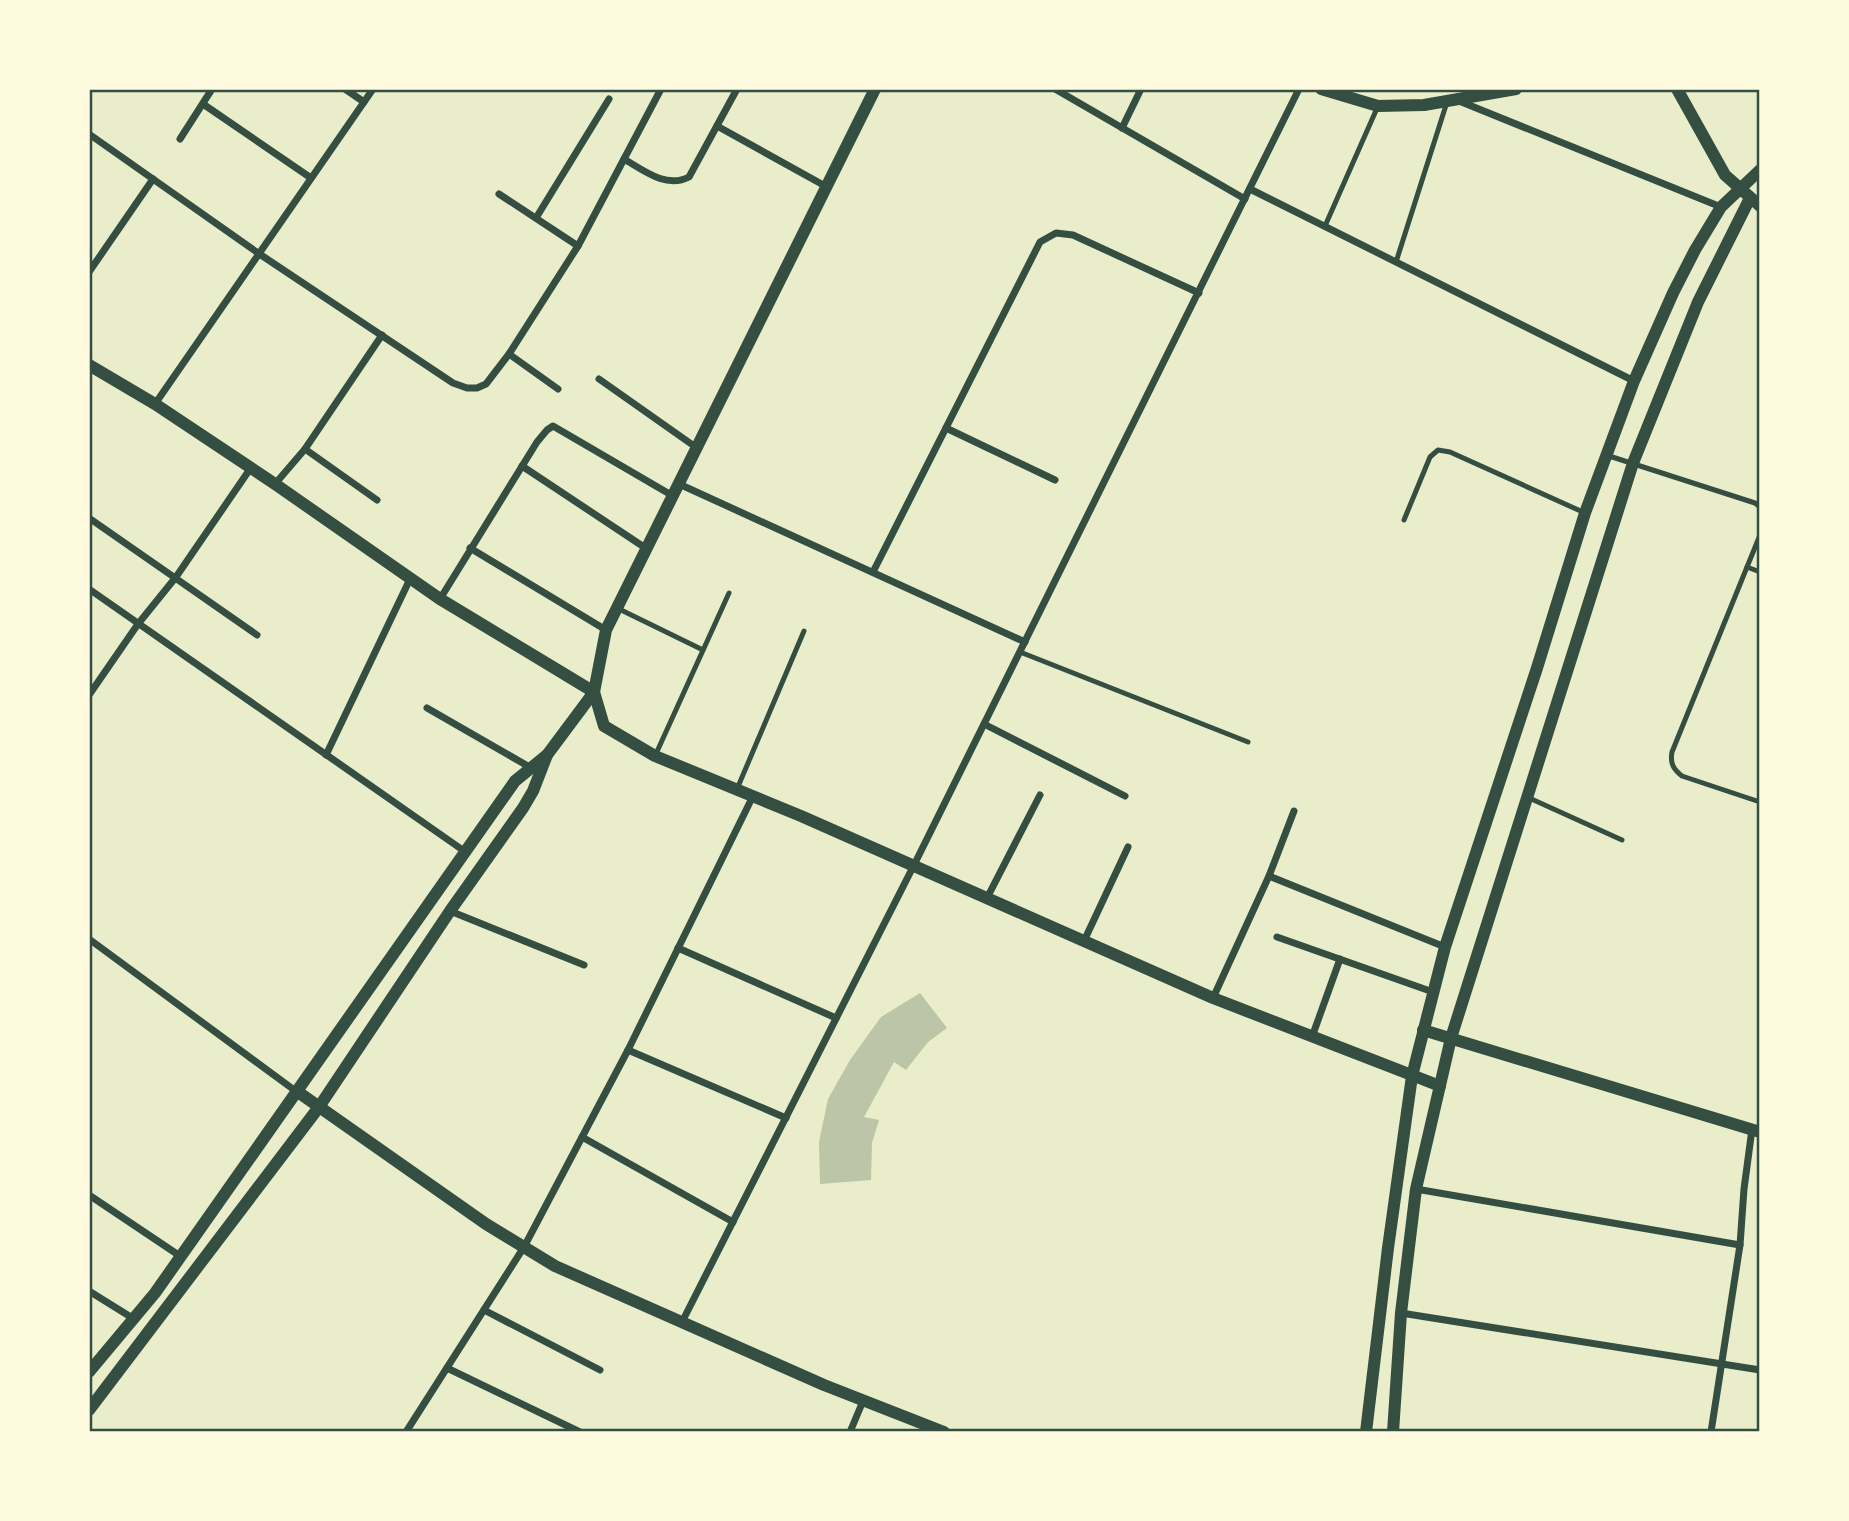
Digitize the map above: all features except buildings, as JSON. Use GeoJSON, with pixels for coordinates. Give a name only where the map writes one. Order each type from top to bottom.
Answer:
{"type":"FeatureCollection","features":[{"type":"Feature","properties":{"kind":"street"},"geometry":{"type":"LineString","coordinates":[[180,139],[212,89]]}},
{"type":"Feature","properties":{"kind":"street"},"geometry":{"type":"LineString","coordinates":[[345,89],[364,102]]}},
{"type":"Feature","properties":{"kind":"street"},"geometry":{"type":"LineString","coordinates":[[155,404],[373,89]]}},
{"type":"Feature","properties":{"kind":"street"},"geometry":{"type":"LineString","coordinates":[[89,134],[258,253],[453,383],[477,388],[485,384],[509,354],[578,246],[661,89]]}},
{"type":"Feature","properties":{"kind":"street"},"geometry":{"type":"LineString","coordinates":[[624,159],[658,178],[680,181],[689,177],[737,89]]}},
{"type":"Feature","properties":{"kind":"street"},"geometry":{"type":"LineString","coordinates":[[1055,89],[1245,199]]}},
{"type":"Feature","properties":{"kind":"street"},"geometry":{"type":"LineString","coordinates":[[1122,128],[1141,89]]}},
{"type":"Feature","properties":{"kind":"street"},"geometry":{"type":"LineString","coordinates":[[682,1322],[914,865],[1299,89]]}},
{"type":"Feature","properties":{"kind":"street"},"geometry":{"type":"LineString","coordinates":[[1321,89],[1378,106],[1424,105],[1516,89]]}},
{"type":"Feature","properties":{"kind":"street"},"geometry":{"type":"LineString","coordinates":[[1393,1432],[1401,1313],[1416,1189],[1451,1038],[1633,463],[1698,302],[1755,202],[1725,176],[1677,89]]}},
{"type":"Feature","properties":{"kind":"street"},"geometry":{"type":"LineString","coordinates":[[89,1410],[319,1107],[450,911],[523,808],[535,771],[594,692],[606,630],[874,90]]}},
{"type":"Feature","properties":{"kind":"street"},"geometry":{"type":"LineString","coordinates":[[536,218],[609,99]]}},
{"type":"Feature","properties":{"kind":"street"},"geometry":{"type":"LineString","coordinates":[[1451,101],[1721,207]]}},
{"type":"Feature","properties":{"kind":"street"},"geometry":{"type":"LineString","coordinates":[[202,103],[311,178]]}},
{"type":"Feature","properties":{"kind":"street"},"geometry":{"type":"LineString","coordinates":[[717,126],[827,187]]}},
{"type":"Feature","properties":{"kind":"street"},"geometry":{"type":"LineString","coordinates":[[1366,1432],[1384,1276],[1412,1076],[1445,947],[1585,513],[1634,381],[1673,293],[1721,207],[1760,170]]}},
{"type":"Feature","properties":{"kind":"street"},"geometry":{"type":"LineString","coordinates":[[89,272],[153,179]]}},
{"type":"Feature","properties":{"kind":"street"},"geometry":{"type":"LineString","coordinates":[[1250,189],[1634,381]]}},
{"type":"Feature","properties":{"kind":"street"},"geometry":{"type":"LineString","coordinates":[[499,194],[578,246]]}},
{"type":"Feature","properties":{"kind":"street"},"geometry":{"type":"LineString","coordinates":[[873,572],[1040,242],[1056,233],[1073,235],[1199,292]]}},
{"type":"Feature","properties":{"kind":"street"},"geometry":{"type":"LineString","coordinates":[[275,484],[305,449],[382,335]]}},
{"type":"Feature","properties":{"kind":"street"},"geometry":{"type":"LineString","coordinates":[[509,354],[558,389]]}},
{"type":"Feature","properties":{"kind":"street"},"geometry":{"type":"LineString","coordinates":[[89,365],[155,404],[440,599],[594,692],[604,726],[655,755],[914,865],[1213,998],[1440,1086]]}},
{"type":"Feature","properties":{"kind":"street"},"geometry":{"type":"LineString","coordinates":[[600,379],[697,448]]}},
{"type":"Feature","properties":{"kind":"street"},"geometry":{"type":"LineString","coordinates":[[440,599],[522,466],[542,436],[553,426],[676,490],[873,572],[1025,642]]}},
{"type":"Feature","properties":{"kind":"street"},"geometry":{"type":"LineString","coordinates":[[946,428],[1055,480]]}},
{"type":"Feature","properties":{"kind":"street"},"geometry":{"type":"LineString","coordinates":[[305,449],[377,500]]}},
{"type":"Feature","properties":{"kind":"street"},"geometry":{"type":"LineString","coordinates":[[522,466],[647,549]]}},
{"type":"Feature","properties":{"kind":"street"},"geometry":{"type":"LineString","coordinates":[[89,695],[138,624],[176,577],[250,469]]}},
{"type":"Feature","properties":{"kind":"street"},"geometry":{"type":"LineString","coordinates":[[89,518],[257,635]]}},
{"type":"Feature","properties":{"kind":"street"},"geometry":{"type":"LineString","coordinates":[[470,548],[606,630]]}},
{"type":"Feature","properties":{"kind":"street"},"geometry":{"type":"LineString","coordinates":[[326,755],[410,579]]}},
{"type":"Feature","properties":{"kind":"street"},"geometry":{"type":"LineString","coordinates":[[89,589],[467,853]]}},
{"type":"Feature","properties":{"kind":"street"},"geometry":{"type":"LineString","coordinates":[[427,708],[535,771]]}},
{"type":"Feature","properties":{"kind":"street"},"geometry":{"type":"LineString","coordinates":[[984,724],[1125,796]]}},
{"type":"Feature","properties":{"kind":"street"},"geometry":{"type":"LineString","coordinates":[[89,1372],[134,1319],[180,1256],[467,853],[515,781],[535,771]]}},
{"type":"Feature","properties":{"kind":"street"},"geometry":{"type":"LineString","coordinates":[[987,898],[1040,795]]}},
{"type":"Feature","properties":{"kind":"street"},"geometry":{"type":"LineString","coordinates":[[406,1432],[524,1247],[628,1050],[753,796]]}},
{"type":"Feature","properties":{"kind":"street"},"geometry":{"type":"LineString","coordinates":[[1213,998],[1269,876],[1294,811]]}},
{"type":"Feature","properties":{"kind":"street"},"geometry":{"type":"LineString","coordinates":[[1084,941],[1128,847]]}},
{"type":"Feature","properties":{"kind":"street"},"geometry":{"type":"LineString","coordinates":[[1269,876],[1445,947]]}},
{"type":"Feature","properties":{"kind":"street"},"geometry":{"type":"LineString","coordinates":[[450,911],[584,965]]}},
{"type":"Feature","properties":{"kind":"street"},"geometry":{"type":"LineString","coordinates":[[1277,937],[1433,992]]}},
{"type":"Feature","properties":{"kind":"street"},"geometry":{"type":"LineString","coordinates":[[89,939],[319,1107],[486,1224],[555,1266],[863,1401],[944,1432]]}},
{"type":"Feature","properties":{"kind":"street"},"geometry":{"type":"LineString","coordinates":[[678,948],[836,1018]]}},
{"type":"Feature","properties":{"kind":"street"},"geometry":{"type":"LineString","coordinates":[[1312,1037],[1340,960]]}},
{"type":"Feature","properties":{"kind":"street"},"geometry":{"type":"LineString","coordinates":[[1423,1030],[1756,1130],[1711,1432]]}},
{"type":"Feature","properties":{"kind":"street"},"geometry":{"type":"LineString","coordinates":[[628,1050],[786,1118]]}},
{"type":"Feature","properties":{"kind":"street"},"geometry":{"type":"LineString","coordinates":[[582,1137],[733,1222]]}},
{"type":"Feature","properties":{"kind":"street"},"geometry":{"type":"LineString","coordinates":[[1416,1189],[1740,1245]]}},
{"type":"Feature","properties":{"kind":"street"},"geometry":{"type":"LineString","coordinates":[[89,1195],[180,1256]]}},
{"type":"Feature","properties":{"kind":"street"},"geometry":{"type":"LineString","coordinates":[[89,1291],[134,1319]]}},
{"type":"Feature","properties":{"kind":"street"},"geometry":{"type":"LineString","coordinates":[[484,1310],[600,1370]]}},
{"type":"Feature","properties":{"kind":"street"},"geometry":{"type":"LineString","coordinates":[[1401,1313],[1760,1370]]}},
{"type":"Feature","properties":{"kind":"street"},"geometry":{"type":"LineString","coordinates":[[447,1368],[580,1432]]}},
{"type":"Feature","properties":{"kind":"street"},"geometry":{"type":"LineString","coordinates":[[850,1432],[863,1401]]}},
{"type":"Feature","properties":{"kind":"lane"},"geometry":{"type":"LineString","coordinates":[[1396,262],[1451,101]]}},
{"type":"Feature","properties":{"kind":"lane"},"geometry":{"type":"LineString","coordinates":[[1325,226],[1378,106]]}},
{"type":"Feature","properties":{"kind":"lane"},"geometry":{"type":"LineString","coordinates":[[1404,520],[1430,457],[1438,450],[1450,452],[1585,513]]}},
{"type":"Feature","properties":{"kind":"lane"},"geometry":{"type":"LineString","coordinates":[[1606,454],[1755,503],[1760,507]]}},
{"type":"Feature","properties":{"kind":"lane"},"geometry":{"type":"LineString","coordinates":[[1760,535],[1670,761],[1674,770],[1682,776],[1760,802]]}},
{"type":"Feature","properties":{"kind":"lane"},"geometry":{"type":"LineString","coordinates":[[1747,567],[1760,572]]}},
{"type":"Feature","properties":{"kind":"lane"},"geometry":{"type":"LineString","coordinates":[[655,755],[730,593]]}},
{"type":"Feature","properties":{"kind":"lane"},"geometry":{"type":"LineString","coordinates":[[617,608],[703,650]]}},
{"type":"Feature","properties":{"kind":"lane"},"geometry":{"type":"LineString","coordinates":[[737,789],[804,631]]}},
{"type":"Feature","properties":{"kind":"lane"},"geometry":{"type":"LineString","coordinates":[[1020,652],[1248,742]]}},
{"type":"Feature","properties":{"kind":"lane"},"geometry":{"type":"LineString","coordinates":[[1527,797],[1622,840]]}}]}
